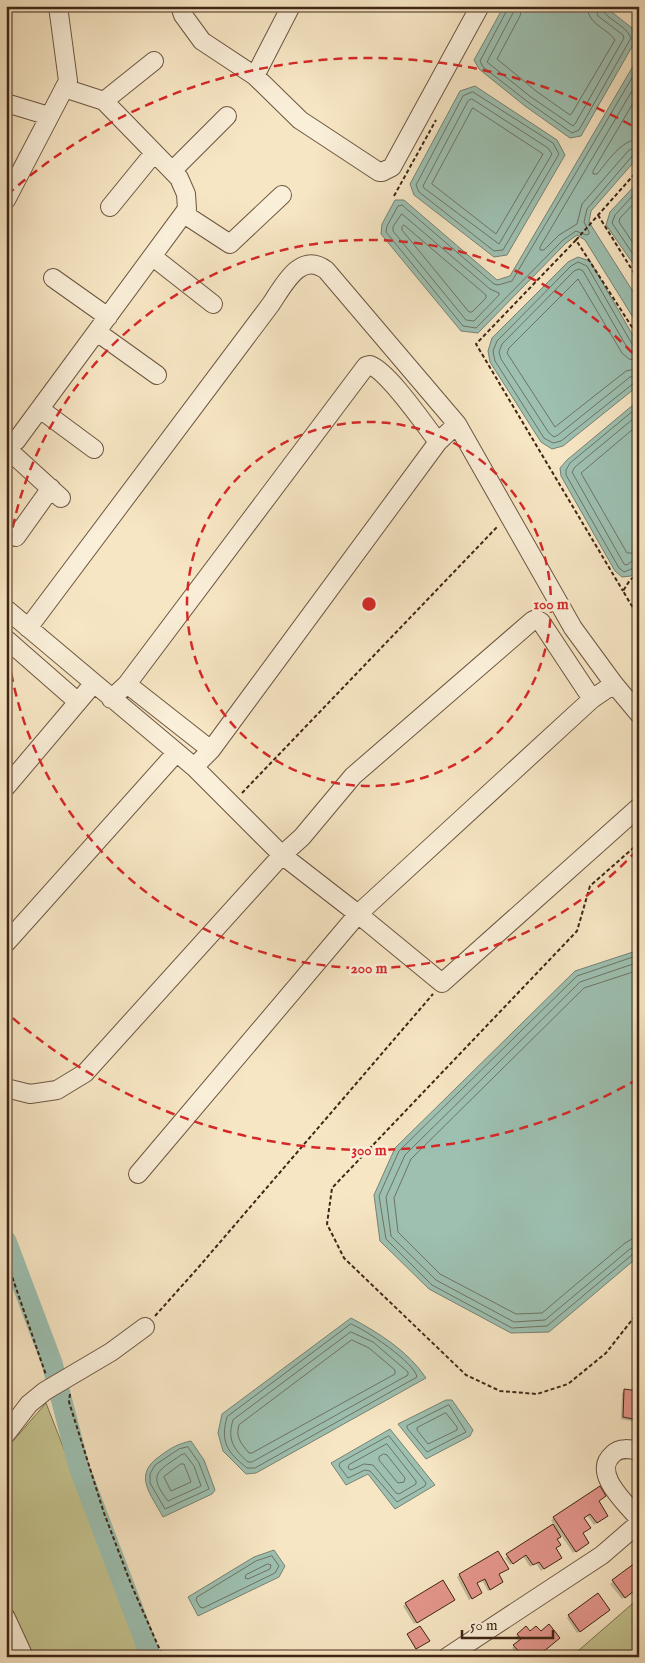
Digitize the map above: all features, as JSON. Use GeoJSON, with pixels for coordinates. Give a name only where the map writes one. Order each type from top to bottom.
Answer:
{"type":"FeatureCollection","features":[{"type":"Feature","properties":{"kind":"street"},"geometry":{"type":"LineString","coordinates":[[6,200],[68,81],[58,6]]}},
{"type":"Feature","properties":{"kind":"street"},"geometry":{"type":"LineString","coordinates":[[180,6],[202,41],[255,76],[300,120],[379,172],[384,172],[392,167],[480,6]]}},
{"type":"Feature","properties":{"kind":"street"},"geometry":{"type":"LineString","coordinates":[[255,76],[291,6]]}},
{"type":"Feature","properties":{"kind":"street"},"geometry":{"type":"LineString","coordinates":[[104,101],[154,61]]}},
{"type":"Feature","properties":{"kind":"street"},"geometry":{"type":"LineString","coordinates":[[6,444],[16,441],[187,209],[186,194],[179,178],[104,101],[64,88]]}},
{"type":"Feature","properties":{"kind":"street"},"geometry":{"type":"LineString","coordinates":[[6,103],[49,116]]}},
{"type":"Feature","properties":{"kind":"street"},"geometry":{"type":"LineString","coordinates":[[172,171],[227,116]]}},
{"type":"Feature","properties":{"kind":"street"},"geometry":{"type":"LineString","coordinates":[[110,207],[154,153]]}},
{"type":"Feature","properties":{"kind":"street"},"geometry":{"type":"LineString","coordinates":[[184,214],[230,244],[282,195]]}},
{"type":"Feature","properties":{"kind":"street"},"geometry":{"type":"LineString","coordinates":[[152,257],[213,304]]}},
{"type":"Feature","properties":{"kind":"street"},"geometry":{"type":"LineString","coordinates":[[639,714],[614,684],[573,628],[457,424],[326,270],[318,265],[311,264],[301,267],[289,277],[271,304],[14,621],[194,767],[282,855],[442,983],[639,807]]}},
{"type":"Feature","properties":{"kind":"street"},"geometry":{"type":"LineString","coordinates":[[53,278],[108,317]]}},
{"type":"Feature","properties":{"kind":"street"},"geometry":{"type":"LineString","coordinates":[[97,332],[157,375]]}},
{"type":"Feature","properties":{"kind":"street"},"geometry":{"type":"LineString","coordinates":[[111,698],[127,684],[366,366],[370,365],[377,368],[390,381],[438,442]]}},
{"type":"Feature","properties":{"kind":"street"},"geometry":{"type":"LineString","coordinates":[[40,409],[94,449]]}},
{"type":"Feature","properties":{"kind":"street"},"geometry":{"type":"LineString","coordinates":[[194,767],[211,750],[438,442],[457,424]]}},
{"type":"Feature","properties":{"kind":"street"},"geometry":{"type":"LineString","coordinates":[[6,448],[56,493],[16,537]]}},
{"type":"Feature","properties":{"kind":"street"},"geometry":{"type":"LineString","coordinates":[[6,1088],[30,1094],[57,1090],[85,1074],[282,855],[302,836],[353,776],[532,621],[536,619],[540,622],[592,699]]}},
{"type":"Feature","properties":{"kind":"street"},"geometry":{"type":"LineString","coordinates":[[6,639],[78,702]]}},
{"type":"Feature","properties":{"kind":"street"},"geometry":{"type":"LineString","coordinates":[[6,787],[94,684]]}},
{"type":"Feature","properties":{"kind":"street"},"geometry":{"type":"LineString","coordinates":[[127,684],[211,750]]}},
{"type":"Feature","properties":{"kind":"street"},"geometry":{"type":"LineString","coordinates":[[138,1174],[358,914],[592,699],[614,684]]}},
{"type":"Feature","properties":{"kind":"street"},"geometry":{"type":"LineString","coordinates":[[6,943],[176,753]]}},
{"type":"Feature","properties":{"kind":"street"},"geometry":{"type":"LineString","coordinates":[[6,1418],[19,1403],[46,1384],[72,1376],[111,1352],[145,1327]]}},
{"type":"Feature","properties":{"kind":"street"},"geometry":{"type":"LineString","coordinates":[[6,1434],[46,1384]]}},
{"type":"Feature","properties":{"kind":"street"},"geometry":{"type":"LineString","coordinates":[[639,1451],[617,1450],[611,1455],[604,1470],[612,1486],[639,1519]]}},
{"type":"Feature","properties":{"kind":"street"},"geometry":{"type":"LineString","coordinates":[[447,1657],[602,1555],[639,1523]]}},
{"type":"Feature","properties":{"kind":"street"},"geometry":{"type":"LineString","coordinates":[[6,1618],[24,1657]]}},
{"type":"Feature","properties":{"kind":"path"},"geometry":{"type":"LineString","coordinates":[[639,169],[576,240],[476,344],[639,618]]}},
{"type":"Feature","properties":{"kind":"path"},"geometry":{"type":"LineString","coordinates":[[598,215],[639,281]]}},
{"type":"Feature","properties":{"kind":"path"},"geometry":{"type":"LineString","coordinates":[[576,240],[639,338]]}},
{"type":"Feature","properties":{"kind":"path"},"geometry":{"type":"LineString","coordinates":[[231,804],[509,516]]}},
{"type":"Feature","properties":{"kind":"path"},"geometry":{"type":"LineString","coordinates":[[623,591],[630,580],[639,573]]}},
{"type":"Feature","properties":{"kind":"path"},"geometry":{"type":"LineString","coordinates":[[639,843],[590,886],[577,930],[332,1188],[327,1224],[344,1258],[358,1272],[466,1375],[500,1391],[538,1394],[568,1384],[606,1353],[639,1311]]}},
{"type":"Feature","properties":{"kind":"path"},"geometry":{"type":"LineString","coordinates":[[145,1327],[442,983]]}},
{"type":"Feature","properties":{"kind":"path"},"geometry":{"type":"LineString","coordinates":[[6,1258],[46,1384]]}},
{"type":"Feature","properties":{"kind":"path"},"geometry":{"type":"LineString","coordinates":[[72,1376],[69,1402],[90,1473],[131,1584],[163,1657]]}},
{"type":"Feature","properties":{"kind":"shaded area"},"geometry":{"type":"Polygon","coordinates":[[[46,1403],[145,1657],[30,1657],[6,1604],[6,1449],[46,1403]]]}},
{"type":"Feature","properties":{"kind":"shaded area"},"geometry":{"type":"Polygon","coordinates":[[[639,1598],[639,1657],[571,1657],[639,1598]]]}},
{"type":"Feature","properties":{"kind":"water"},"geometry":{"type":"Polygon","coordinates":[[[504,6],[604,6],[632,28],[637,38],[581,136],[570,138],[525,106],[479,69],[474,60],[504,6]]]}},
{"type":"Feature","properties":{"kind":"water"},"geometry":{"type":"Polygon","coordinates":[[[639,56],[639,156],[591,211],[589,222],[639,301],[639,327],[585,240],[577,235],[566,243],[478,333],[461,331],[381,234],[382,224],[395,200],[404,200],[497,280],[510,276],[639,56]]]}},
{"type":"Feature","properties":{"kind":"water"},"geometry":{"type":"Polygon","coordinates":[[[475,86],[557,140],[565,155],[507,255],[494,257],[414,195],[410,184],[460,91],[475,86]]]}},
{"type":"Feature","properties":{"kind":"water"},"geometry":{"type":"Polygon","coordinates":[[[639,181],[639,272],[606,225],[610,212],[639,181]]]}},
{"type":"Feature","properties":{"kind":"water"},"geometry":{"type":"Polygon","coordinates":[[[578,257],[590,261],[639,346],[639,385],[563,446],[552,449],[541,442],[490,362],[488,351],[492,338],[568,262],[578,257]]]}},
{"type":"Feature","properties":{"kind":"water"},"geometry":{"type":"Polygon","coordinates":[[[639,400],[639,570],[631,576],[622,577],[615,571],[561,476],[560,468],[639,400]]]}},
{"type":"Feature","properties":{"kind":"water"},"geometry":{"type":"Polygon","coordinates":[[[639,950],[639,1256],[549,1332],[511,1333],[429,1289],[380,1241],[374,1195],[395,1148],[575,971],[639,950]]]}},
{"type":"Feature","properties":{"kind":"water"},"geometry":{"type":"Polygon","coordinates":[[[351,1318],[402,1351],[426,1378],[256,1473],[246,1474],[223,1451],[218,1433],[222,1414],[351,1318]]]}},
{"type":"Feature","properties":{"kind":"water"},"geometry":{"type":"Polygon","coordinates":[[[446,1400],[452,1400],[473,1430],[470,1436],[426,1459],[398,1424],[446,1400]]]}},
{"type":"Feature","properties":{"kind":"water"},"geometry":{"type":"Polygon","coordinates":[[[390,1429],[435,1485],[395,1509],[368,1474],[346,1485],[331,1463],[390,1429]]]}},
{"type":"Feature","properties":{"kind":"water"},"geometry":{"type":"Polygon","coordinates":[[[191,1441],[204,1460],[215,1490],[212,1494],[163,1517],[146,1485],[147,1470],[160,1456],[178,1445],[191,1441]]]}},
{"type":"Feature","properties":{"kind":"water"},"geometry":{"type":"Polygon","coordinates":[[[274,1550],[285,1566],[279,1577],[198,1616],[188,1597],[254,1557],[274,1550]]]}},
{"type":"Feature","properties":{"kind":"building"},"geometry":{"type":"Polygon","coordinates":[[[624,1389],[639,1391],[639,1435],[637,1434],[638,1420],[623,1417],[624,1389]]]}},
{"type":"Feature","properties":{"kind":"building"},"geometry":{"type":"Polygon","coordinates":[[[600,1486],[606,1496],[599,1501],[608,1516],[597,1523],[590,1514],[584,1518],[591,1528],[583,1533],[589,1543],[576,1552],[553,1517],[600,1486]]]}},
{"type":"Feature","properties":{"kind":"building"},"geometry":{"type":"Polygon","coordinates":[[[553,1524],[561,1537],[557,1539],[561,1545],[556,1548],[562,1558],[544,1569],[539,1562],[533,1565],[526,1555],[513,1564],[506,1554],[553,1524]]]}},
{"type":"Feature","properties":{"kind":"building"},"geometry":{"type":"Polygon","coordinates":[[[498,1551],[509,1569],[499,1574],[503,1582],[490,1590],[485,1579],[477,1583],[482,1593],[472,1599],[459,1574],[498,1551]]]}},
{"type":"Feature","properties":{"kind":"building"},"geometry":{"type":"Polygon","coordinates":[[[639,1560],[639,1587],[625,1598],[612,1580],[639,1560]]]}},
{"type":"Feature","properties":{"kind":"building"},"geometry":{"type":"Polygon","coordinates":[[[443,1580],[455,1600],[417,1623],[405,1603],[443,1580]]]}},
{"type":"Feature","properties":{"kind":"building"},"geometry":{"type":"Polygon","coordinates":[[[598,1593],[610,1610],[580,1632],[568,1615],[598,1593]]]}},
{"type":"Feature","properties":{"kind":"building"},"geometry":{"type":"Polygon","coordinates":[[[549,1624],[560,1638],[537,1657],[524,1657],[513,1645],[521,1639],[517,1634],[526,1626],[530,1631],[536,1626],[541,1631],[549,1624]]]}},
{"type":"Feature","properties":{"kind":"building"},"geometry":{"type":"Polygon","coordinates":[[[420,1626],[430,1641],[416,1649],[407,1634],[420,1626]]]}},
{"type":"Feature","properties":{"kind":"waterway"},"geometry":{"type":"LineString","coordinates":[[6,1241],[52,1363],[79,1467],[151,1657]]}}]}
